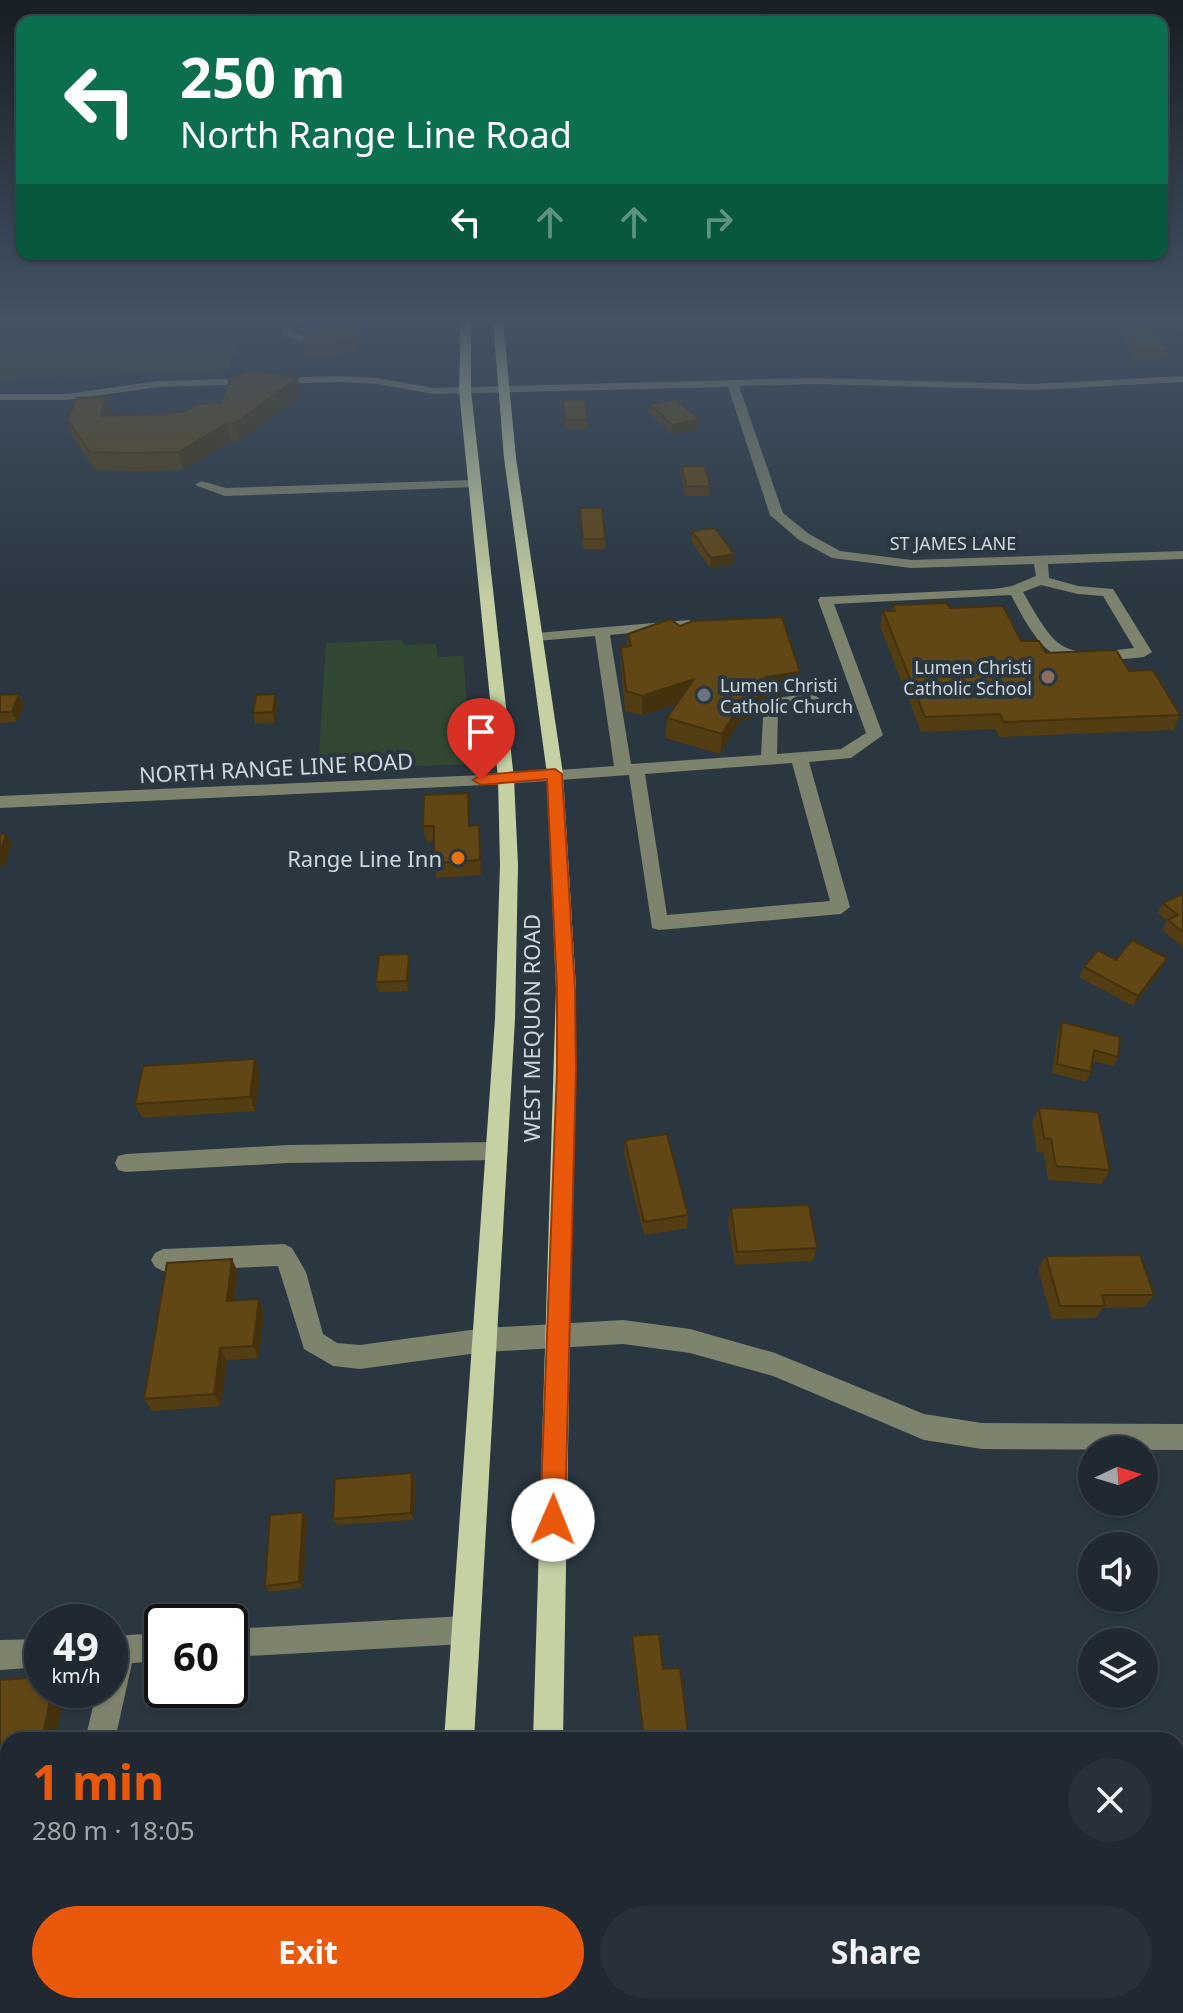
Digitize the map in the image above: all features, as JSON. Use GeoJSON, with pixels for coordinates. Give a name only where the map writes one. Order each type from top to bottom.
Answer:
{"type":"FeatureCollection","features":[{"type":"Feature","properties":{"kind":"main road","name":"WEST MEQUON ROAD"},"geometry":{"type":"LineString","coordinates":[[459,1732],[497,1151],[509,865],[506,779],[467,414]]}},
{"type":"Feature","properties":{"kind":"main road","name":"WEST MEQUON ROAD"},"geometry":{"type":"LineString","coordinates":[[507,414],[520,539],[555,774],[563,914],[566,1056],[548,1732]]}},
{"type":"Feature","properties":{"kind":"street","name":"ST JAMES LANE"},"geometry":{"type":"LineString","coordinates":[[743,414],[777,515],[804,537],[837,555],[911,564],[1183,555]]}},
{"type":"Feature","properties":{"kind":"street"},"geometry":{"type":"LineString","coordinates":[[201,485],[225,492],[427,480],[473,484]]}},
{"type":"Feature","properties":{"kind":"street"},"geometry":{"type":"LineString","coordinates":[[1040,560],[1043,576],[1040,580]]}},
{"type":"Feature","properties":{"kind":"street"},"geometry":{"type":"LineString","coordinates":[[1040,580],[1078,590],[1108,592],[1144,652],[1082,655],[1058,652],[1043,640],[1015,590],[1040,580]]}},
{"type":"Feature","properties":{"kind":"street","name":"NORTH RANGE LINE ROAD"},"geometry":{"type":"LineString","coordinates":[[0,802],[506,779],[845,754],[875,735],[825,600],[975,595],[1015,590]]}},
{"type":"Feature","properties":{"kind":"street"},"geometry":{"type":"LineString","coordinates":[[537,637],[689,624]]}},
{"type":"Feature","properties":{"kind":"street"},"geometry":{"type":"LineString","coordinates":[[602,633],[659,923],[841,907],[799,757]]}},
{"type":"Feature","properties":{"kind":"street"},"geometry":{"type":"LineString","coordinates":[[769,759],[770,703],[811,698]]}},
{"type":"Feature","properties":{"kind":"street"},"geometry":{"type":"LineString","coordinates":[[126,1163],[288,1154],[497,1151]]}},
{"type":"Feature","properties":{"kind":"street"},"geometry":{"type":"LineString","coordinates":[[163,1260],[284,1255],[294,1272],[313,1341],[333,1354],[360,1357],[485,1340],[623,1332],[690,1341],[775,1365],[924,1427],[982,1436],[1183,1437]]}},
{"type":"Feature","properties":{"kind":"street"},"geometry":{"type":"LineString","coordinates":[[248,1642],[464,1630]]}},
{"type":"Feature","properties":{"kind":"street"},"geometry":{"type":"LineString","coordinates":[[0,1655],[24,1654]]}},
{"type":"Feature","properties":{"kind":"street"},"geometry":{"type":"LineString","coordinates":[[101,1732],[106,1708]]}},
{"type":"Feature","properties":{"kind":"green space"},"geometry":{"type":"Polygon","coordinates":[[[402,640],[403,645],[436,644],[438,657],[463,656],[472,764],[318,770],[326,643],[402,640]]]}},
{"type":"Feature","properties":{"kind":"building"},"geometry":{"type":"Polygon","coordinates":[[[70,414],[248,414],[179,452],[90,452],[67,420],[70,414]]]}},
{"type":"Feature","properties":{"kind":"building"},"geometry":{"type":"Polygon","coordinates":[[[564,414],[586,414],[587,420],[565,420],[564,414]]]}},
{"type":"Feature","properties":{"kind":"building"},"geometry":{"type":"Polygon","coordinates":[[[660,414],[693,414],[699,419],[672,425],[660,414]]]}},
{"type":"Feature","properties":{"kind":"building"},"geometry":{"type":"Polygon","coordinates":[[[682,466],[705,466],[710,486],[686,487],[682,466]]]}},
{"type":"Feature","properties":{"kind":"building"},"geometry":{"type":"Polygon","coordinates":[[[580,508],[602,508],[605,539],[583,539],[580,508]]]}},
{"type":"Feature","properties":{"kind":"building"},"geometry":{"type":"Polygon","coordinates":[[[715,528],[734,554],[711,558],[692,531],[715,528]]]}},
{"type":"Feature","properties":{"kind":"building","name":"Lumen Christi Catholic School"},"geometry":{"type":"Polygon","coordinates":[[[947,603],[950,608],[1003,606],[1021,641],[1039,641],[1046,653],[1116,650],[1129,671],[1153,670],[1180,715],[1004,722],[1000,714],[925,717],[883,611],[895,611],[893,605],[947,603]]]}},
{"type":"Feature","properties":{"kind":"building","name":"Lumen Christi Catholic Church"},"geometry":{"type":"Polygon","coordinates":[[[782,617],[800,672],[766,677],[757,698],[742,701],[722,734],[667,718],[694,679],[642,696],[626,691],[621,647],[631,646],[628,634],[670,619],[680,626],[693,621],[782,617]]]}},
{"type":"Feature","properties":{"kind":"building"},"geometry":{"type":"Polygon","coordinates":[[[19,694],[12,712],[0,712],[0,695],[19,694]]]}},
{"type":"Feature","properties":{"kind":"building"},"geometry":{"type":"Polygon","coordinates":[[[275,694],[273,712],[253,713],[256,695],[275,694]]]}},
{"type":"Feature","properties":{"kind":"building","name":"Range Line Inn"},"geometry":{"type":"Polygon","coordinates":[[[468,793],[469,826],[479,825],[480,860],[434,863],[434,826],[423,826],[424,795],[468,793]]]}},
{"type":"Feature","properties":{"kind":"building"},"geometry":{"type":"Polygon","coordinates":[[[0,834],[6,834],[0,853],[0,834]]]}},
{"type":"Feature","properties":{"kind":"building"},"geometry":{"type":"Polygon","coordinates":[[[1183,894],[1183,932],[1168,920],[1178,915],[1163,903],[1183,894]]]}},
{"type":"Feature","properties":{"kind":"building"},"geometry":{"type":"Polygon","coordinates":[[[1132,940],[1167,958],[1138,996],[1084,967],[1098,950],[1116,960],[1132,940]]]}},
{"type":"Feature","properties":{"kind":"building"},"geometry":{"type":"Polygon","coordinates":[[[409,954],[407,981],[376,982],[379,955],[409,954]]]}},
{"type":"Feature","properties":{"kind":"building"},"geometry":{"type":"Polygon","coordinates":[[[1062,1022],[1120,1037],[1118,1057],[1094,1050],[1091,1072],[1057,1064],[1062,1022]]]}},
{"type":"Feature","properties":{"kind":"building"},"geometry":{"type":"Polygon","coordinates":[[[255,1059],[250,1097],[135,1104],[143,1066],[255,1059]]]}},
{"type":"Feature","properties":{"kind":"building"},"geometry":{"type":"Polygon","coordinates":[[[1039,1108],[1098,1112],[1110,1170],[1056,1166],[1051,1139],[1044,1138],[1039,1108]]]}},
{"type":"Feature","properties":{"kind":"building"},"geometry":{"type":"Polygon","coordinates":[[[667,1134],[688,1215],[644,1222],[625,1140],[667,1134]]]}},
{"type":"Feature","properties":{"kind":"building"},"geometry":{"type":"Polygon","coordinates":[[[809,1205],[817,1248],[737,1252],[731,1208],[809,1205]]]}},
{"type":"Feature","properties":{"kind":"building"},"geometry":{"type":"Polygon","coordinates":[[[1140,1255],[1154,1295],[1102,1295],[1105,1306],[1060,1306],[1046,1256],[1140,1255]]]}},
{"type":"Feature","properties":{"kind":"building"},"geometry":{"type":"Polygon","coordinates":[[[232,1259],[227,1301],[259,1299],[253,1346],[220,1348],[214,1394],[144,1399],[167,1263],[232,1259]]]}},
{"type":"Feature","properties":{"kind":"building"},"geometry":{"type":"Polygon","coordinates":[[[412,1473],[411,1513],[333,1519],[335,1479],[412,1473]]]}},
{"type":"Feature","properties":{"kind":"building"},"geometry":{"type":"Polygon","coordinates":[[[303,1512],[299,1582],[265,1586],[270,1515],[303,1512]]]}},
{"type":"Feature","properties":{"kind":"building"},"geometry":{"type":"Polygon","coordinates":[[[659,1634],[663,1669],[680,1668],[688,1732],[643,1732],[632,1636],[659,1634]]]}},
{"type":"Feature","properties":{"kind":"building"},"geometry":{"type":"Polygon","coordinates":[[[24,1678],[24,1708],[48,1708],[44,1732],[0,1732],[0,1680],[24,1678]]]}},
{"type":"Feature","properties":{"kind":"place","name":"Lumen Christi Catholic School"},"geometry":{"type":"Point","coordinates":[1048,677]}},
{"type":"Feature","properties":{"kind":"place","name":"Lumen Christi Catholic Church"},"geometry":{"type":"Point","coordinates":[704,695]}},
{"type":"Feature","properties":{"kind":"place","name":"Range Line Inn"},"geometry":{"type":"Point","coordinates":[458,858]}},
{"type":"Feature","properties":{"kind":"route"},"geometry":{"type":"LineString","coordinates":[[481,780],[555,774],[566,989],[566,1070],[553,1520]]}}]}
